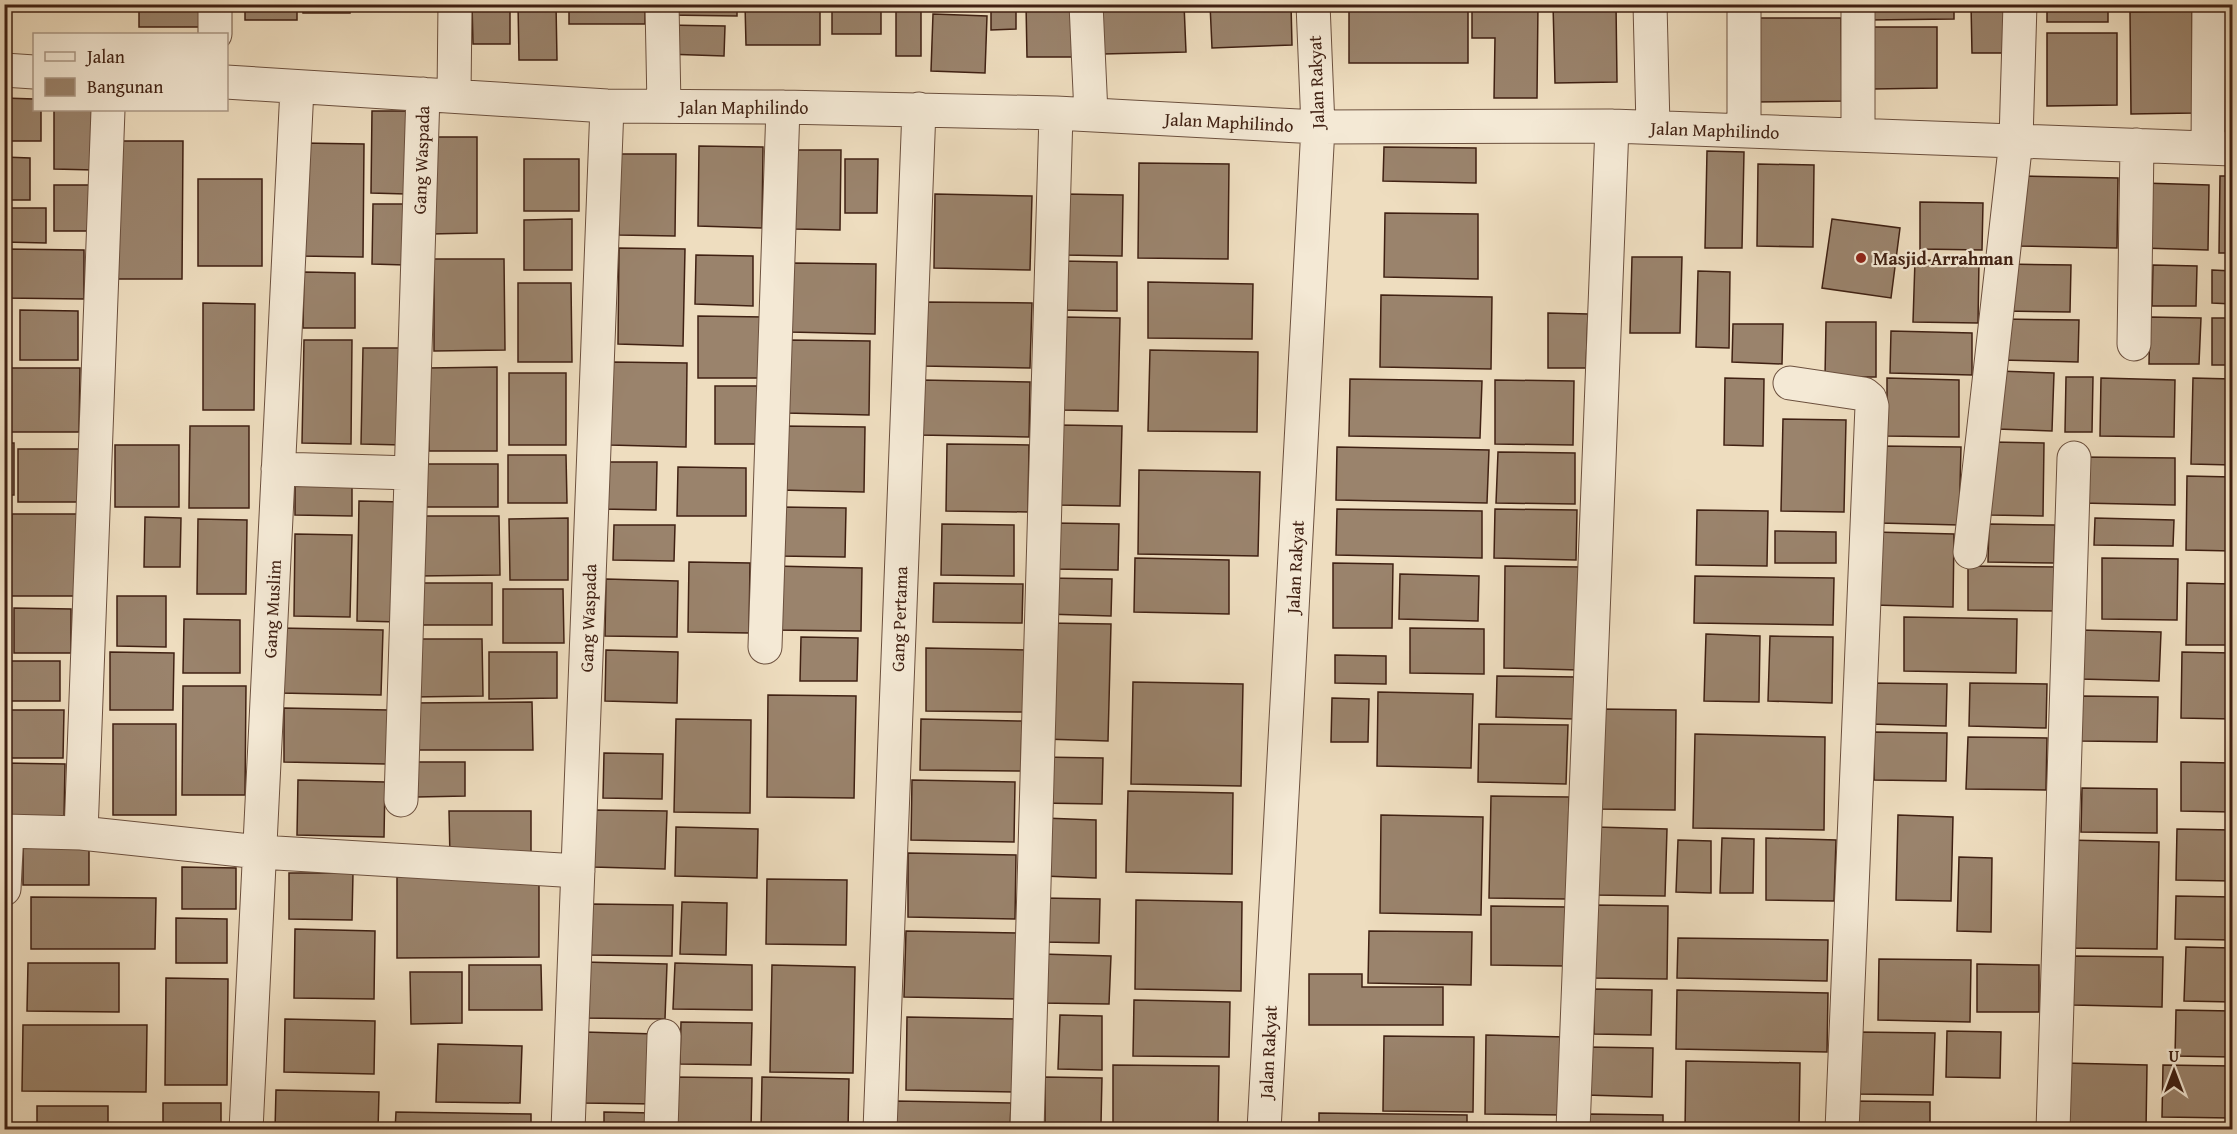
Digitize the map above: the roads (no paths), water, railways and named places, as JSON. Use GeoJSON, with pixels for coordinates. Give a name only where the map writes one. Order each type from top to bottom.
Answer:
{"type":"FeatureCollection","features":[{"type":"Feature","properties":{"kind":"street"},"geometry":{"type":"LineString","coordinates":[[215,4],[215,33]]}},
{"type":"Feature","properties":{"kind":"street","name":"Gang Waspada"},"geometry":{"type":"LineString","coordinates":[[401,800],[411,473],[439,95],[455,4]]}},
{"type":"Feature","properties":{"kind":"street"},"geometry":{"type":"LineString","coordinates":[[662,4],[664,106]]}},
{"type":"Feature","properties":{"kind":"street"},"geometry":{"type":"LineString","coordinates":[[1086,4],[1091,114]]}},
{"type":"Feature","properties":{"kind":"street","name":"Jalan Rakyat"},"geometry":{"type":"LineString","coordinates":[[1264,1130],[1318,127],[1313,4]]}},
{"type":"Feature","properties":{"kind":"street"},"geometry":{"type":"LineString","coordinates":[[1650,4],[1653,127]]}},
{"type":"Feature","properties":{"kind":"street"},"geometry":{"type":"LineString","coordinates":[[1744,4],[1744,130]]}},
{"type":"Feature","properties":{"kind":"street"},"geometry":{"type":"LineString","coordinates":[[1858,4],[1858,135]]}},
{"type":"Feature","properties":{"kind":"street"},"geometry":{"type":"LineString","coordinates":[[1970,552],[2016,140],[2020,4]]}},
{"type":"Feature","properties":{"kind":"street"},"geometry":{"type":"LineString","coordinates":[[2209,4],[2220,148]]}},
{"type":"Feature","properties":{"kind":"street"},"geometry":{"type":"LineString","coordinates":[[4,69],[33,72]]}},
{"type":"Feature","properties":{"kind":"street","name":"Jalan Maphilindo"},"geometry":{"type":"LineString","coordinates":[[228,82],[607,106],[919,109],[1091,114],[1318,127],[1653,127],[2220,148]]}},
{"type":"Feature","properties":{"kind":"street","name":"Gang Muslim"},"geometry":{"type":"LineString","coordinates":[[246,1130],[297,88]]}},
{"type":"Feature","properties":{"kind":"street","name":"Gang Waspada"},"geometry":{"type":"LineString","coordinates":[[568,1130],[607,106]]}},
{"type":"Feature","properties":{"kind":"street"},"geometry":{"type":"LineString","coordinates":[[765,647],[783,107]]}},
{"type":"Feature","properties":{"kind":"street","name":"Gang Pertama"},"geometry":{"type":"LineString","coordinates":[[880,1130],[919,109]]}},
{"type":"Feature","properties":{"kind":"street"},"geometry":{"type":"LineString","coordinates":[[81,833],[108,111]]}},
{"type":"Feature","properties":{"kind":"street"},"geometry":{"type":"LineString","coordinates":[[1027,1130],[1056,113]]}},
{"type":"Feature","properties":{"kind":"street"},"geometry":{"type":"LineString","coordinates":[[1573,1130],[1612,126]]}},
{"type":"Feature","properties":{"kind":"street"},"geometry":{"type":"LineString","coordinates":[[2134,344],[2137,145]]}},
{"type":"Feature","properties":{"kind":"street"},"geometry":{"type":"LineString","coordinates":[[1790,383],[1864,394],[1870,399],[1872,406],[1842,1130]]}},
{"type":"Feature","properties":{"kind":"street"},"geometry":{"type":"LineString","coordinates":[[2053,1130],[2074,458]]}},
{"type":"Feature","properties":{"kind":"street"},"geometry":{"type":"LineString","coordinates":[[278,469],[411,473]]}},
{"type":"Feature","properties":{"kind":"street"},"geometry":{"type":"LineString","coordinates":[[4,889],[6,831],[81,833],[260,852],[578,871]]}},
{"type":"Feature","properties":{"kind":"street"},"geometry":{"type":"LineString","coordinates":[[661,1130],[663,1036]]}},
{"type":"Feature","properties":{"kind":"place","name":"Masjid Arrahman"},"geometry":{"type":"Point","coordinates":[1861,258]}}]}
